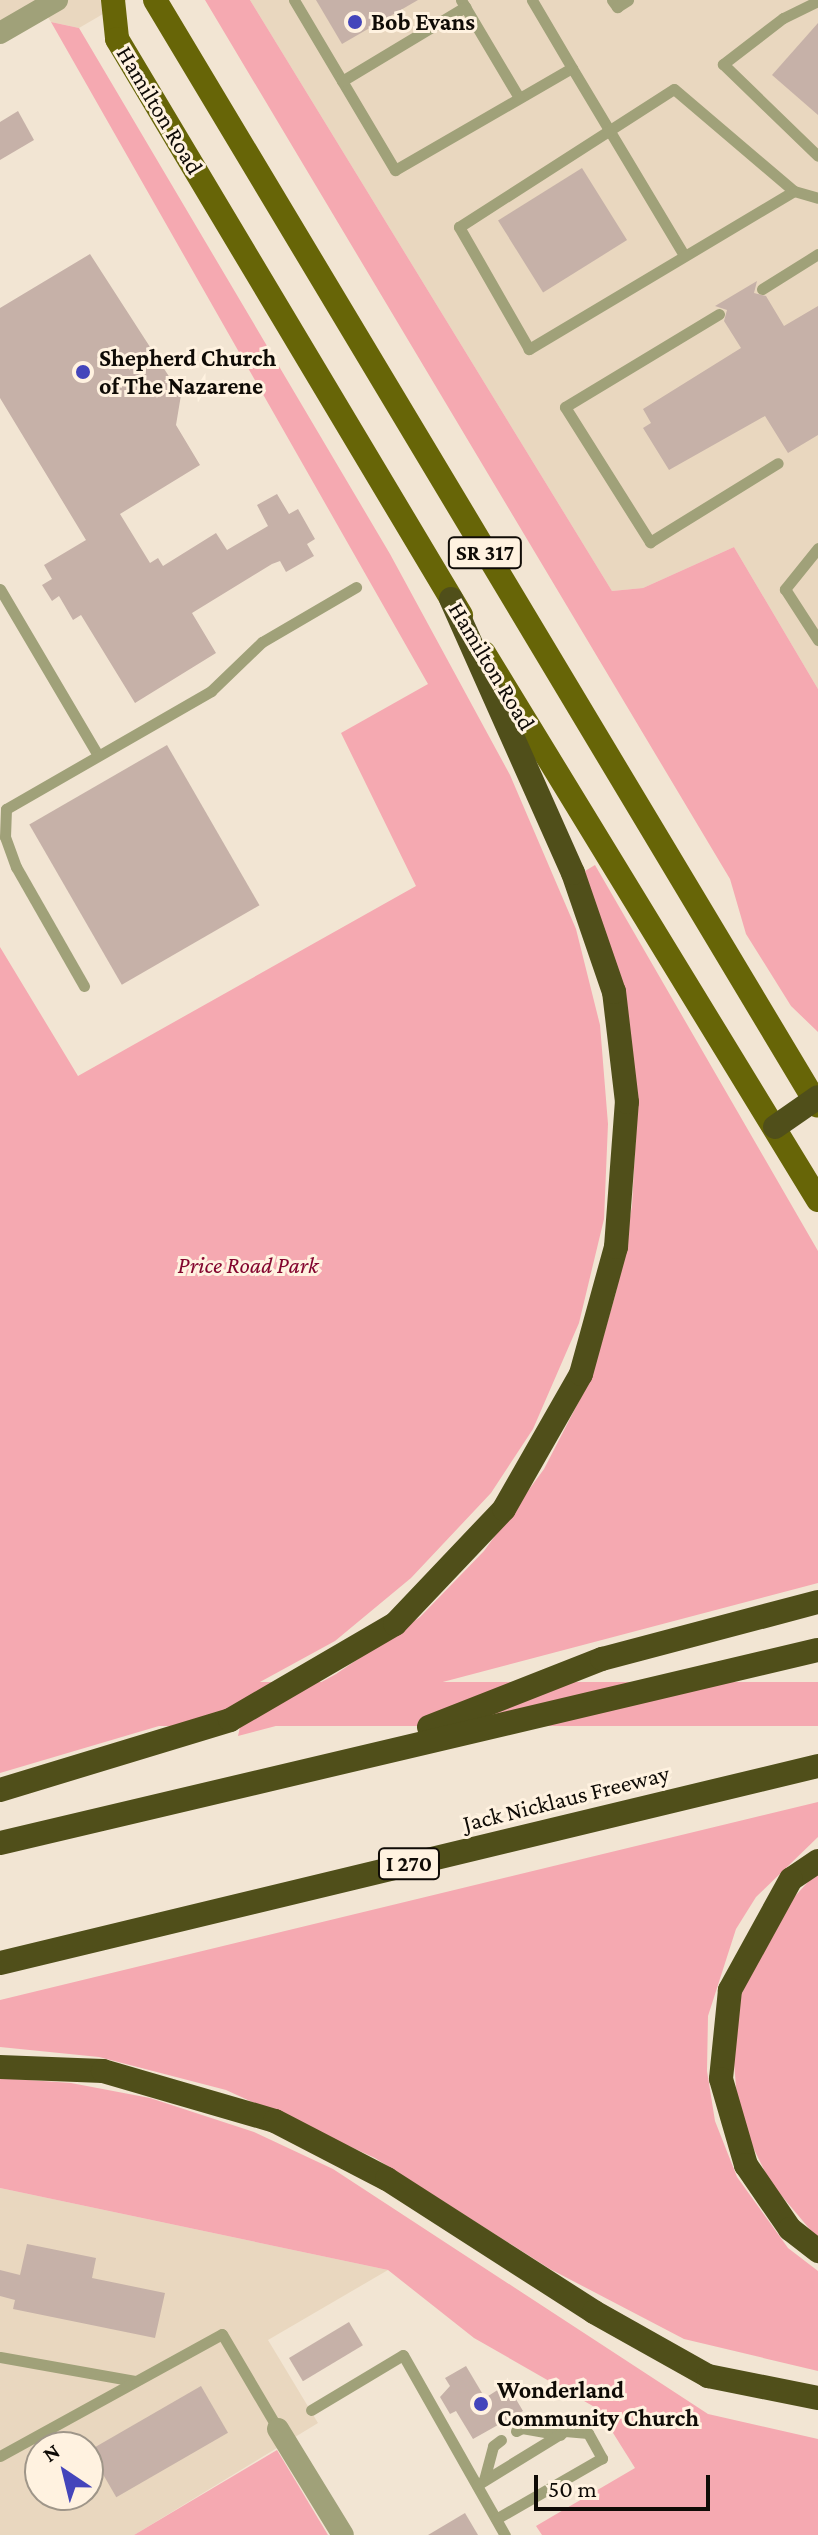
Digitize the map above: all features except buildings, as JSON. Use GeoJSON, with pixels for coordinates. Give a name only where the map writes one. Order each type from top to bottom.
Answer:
{"type":"FeatureCollection","features":[{"type":"Feature","properties":{"kind":"highway"},"geometry":{"type":"LineString","coordinates":[[0,1790],[230,1720],[395,1624],[504,1509],[581,1374],[616,1247],[627,1102],[614,992],[573,873],[451,599]]}},
{"type":"Feature","properties":{"kind":"highway"},"geometry":{"type":"LineString","coordinates":[[775,1127],[817,1101]]}},
{"type":"Feature","properties":{"kind":"highway"},"geometry":{"type":"LineString","coordinates":[[347,1759],[602,1659],[818,1602]]}},
{"type":"Feature","properties":{"kind":"highway"},"geometry":{"type":"LineString","coordinates":[[0,1843],[818,1650]]}},
{"type":"Feature","properties":{"kind":"highway","name":"Jack Nicklaus Freeway"},"geometry":{"type":"LineString","coordinates":[[0,1963],[818,1766]]}},
{"type":"Feature","properties":{"kind":"highway"},"geometry":{"type":"LineString","coordinates":[[818,1861],[791,1879],[730,1990],[721,2079],[746,2165],[790,2229],[818,2251]]}},
{"type":"Feature","properties":{"kind":"highway"},"geometry":{"type":"LineString","coordinates":[[0,2067],[103,2071],[275,2121],[387,2179],[594,2312],[708,2376],[818,2398]]}},
{"type":"Feature","properties":{"kind":"main road","name":"Hamilton Road"},"geometry":{"type":"LineString","coordinates":[[113,0],[117,39],[451,599],[818,1200]]}},
{"type":"Feature","properties":{"kind":"main road","name":"SR 317"},"geometry":{"type":"LineString","coordinates":[[155,0],[817,1101]]}},
{"type":"Feature","properties":{"kind":"street"},"geometry":{"type":"LineString","coordinates":[[0,33],[57,0]]}},
{"type":"Feature","properties":{"kind":"street"},"geometry":{"type":"LineString","coordinates":[[278,2429],[343,2535]]}},
{"type":"Feature","properties":{"kind":"lane"},"geometry":{"type":"LineString","coordinates":[[294,0],[395,170],[518,96],[572,68]]}},
{"type":"Feature","properties":{"kind":"lane"},"geometry":{"type":"LineString","coordinates":[[532,0],[684,255]]}},
{"type":"Feature","properties":{"kind":"lane"},"geometry":{"type":"LineString","coordinates":[[612,0],[617,7],[628,0]]}},
{"type":"Feature","properties":{"kind":"lane"},"geometry":{"type":"LineString","coordinates":[[818,1],[783,18],[723,64],[818,156]]}},
{"type":"Feature","properties":{"kind":"lane"},"geometry":{"type":"LineString","coordinates":[[342,81],[463,4],[518,96]]}},
{"type":"Feature","properties":{"kind":"lane"},"geometry":{"type":"LineString","coordinates":[[794,191],[529,349],[459,227],[674,89],[794,191],[818,198]]}},
{"type":"Feature","properties":{"kind":"lane"},"geometry":{"type":"LineString","coordinates":[[762,289],[818,254]]}},
{"type":"Feature","properties":{"kind":"lane"},"geometry":{"type":"LineString","coordinates":[[719,314],[565,407],[650,542],[778,463]]}},
{"type":"Feature","properties":{"kind":"lane"},"geometry":{"type":"LineString","coordinates":[[818,548],[785,589],[818,640]]}},
{"type":"Feature","properties":{"kind":"lane"},"geometry":{"type":"LineString","coordinates":[[84,986],[16,867],[5,837],[6,809],[211,691],[262,642],[356,587]]}},
{"type":"Feature","properties":{"kind":"lane"},"geometry":{"type":"LineString","coordinates":[[0,589],[97,754]]}},
{"type":"Feature","properties":{"kind":"lane"},"geometry":{"type":"LineString","coordinates":[[0,2456],[222,2334],[278,2429]]}},
{"type":"Feature","properties":{"kind":"lane"},"geometry":{"type":"LineString","coordinates":[[311,2410],[403,2355],[480,2483],[505,2535]]}},
{"type":"Feature","properties":{"kind":"lane"},"geometry":{"type":"LineString","coordinates":[[0,2357],[135,2382]]}},
{"type":"Feature","properties":{"kind":"lane"},"geometry":{"type":"LineString","coordinates":[[496,2519],[602,2458],[588,2433],[560,2435],[522,2428],[516,2431]]}},
{"type":"Feature","properties":{"kind":"lane"},"geometry":{"type":"LineString","coordinates":[[480,2483],[560,2435]]}},
{"type":"Feature","properties":{"kind":"lane"},"geometry":{"type":"LineString","coordinates":[[480,2483],[493,2446],[501,2440]]}},
{"type":"Feature","properties":{"kind":"shaded area"},"geometry":{"type":"Polygon","coordinates":[[[0,0],[127,0],[79,28],[51,22],[39,3],[0,26],[0,0]]]}},
{"type":"Feature","properties":{"kind":"shaded area"},"geometry":{"type":"Polygon","coordinates":[[[250,0],[818,0],[818,689],[734,547],[643,588],[612,591],[250,0]]]}},
{"type":"Feature","properties":{"kind":"shaded area"},"geometry":{"type":"Polygon","coordinates":[[[0,2188],[388,2270],[268,2340],[318,2423],[134,2535],[0,2535],[0,2188]]]}},
{"type":"Feature","properties":{"kind":"green space"},"geometry":{"type":"Polygon","coordinates":[[[205,0],[250,0],[612,591],[643,588],[734,547],[818,689],[818,1032],[791,1006],[746,934],[730,879],[205,0]]]}},
{"type":"Feature","properties":{"kind":"green space","name":"Price Road Park"},"geometry":{"type":"Polygon","coordinates":[[[51,22],[79,28],[390,554],[510,775],[576,929],[600,1025],[608,1124],[604,1219],[579,1323],[533,1429],[491,1493],[411,1578],[335,1641],[203,1713],[0,1773],[0,947],[78,1076],[416,886],[341,733],[428,684],[51,22]]]}},
{"type":"Feature","properties":{"kind":"green space"},"geometry":{"type":"Polygon","coordinates":[[[595,865],[818,1251],[818,1583],[238,1736],[240,1727],[336,1674],[420,1617],[484,1551],[544,1469],[592,1376],[616,1292],[632,1206],[637,1111],[585,871],[595,865]]]}},
{"type":"Feature","properties":{"kind":"green space"},"geometry":{"type":"Polygon","coordinates":[[[0,1682],[818,1682],[818,1726],[0,1726],[0,1682]]]}},
{"type":"Feature","properties":{"kind":"green space"},"geometry":{"type":"Polygon","coordinates":[[[818,1802],[818,1837],[756,1897],[736,1929],[708,2016],[707,2071],[715,2121],[737,2177],[788,2248],[818,2271],[818,2371],[684,2339],[550,2269],[375,2158],[226,2090],[99,2057],[0,2047],[0,2000],[818,1802]]]}},
{"type":"Feature","properties":{"kind":"green space"},"geometry":{"type":"Polygon","coordinates":[[[818,1871],[818,2239],[770,2182],[749,2139],[737,2098],[733,2051],[737,2004],[775,1918],[818,1871]]]}},
{"type":"Feature","properties":{"kind":"green space"},"geometry":{"type":"Polygon","coordinates":[[[0,2078],[71,2083],[150,2098],[254,2132],[333,2169],[708,2414],[818,2439],[818,2535],[542,2535],[536,2526],[635,2468],[598,2409],[474,2338],[388,2270],[0,2188],[0,2078]]]}},
{"type":"Feature","properties":{"kind":"green space"},"geometry":{"type":"Polygon","coordinates":[[[277,2450],[328,2535],[134,2535],[277,2450]]]}},
{"type":"Feature","properties":{"kind":"place","name":"Bob Evans"},"geometry":{"type":"Point","coordinates":[355,22]}},
{"type":"Feature","properties":{"kind":"place","name":"Shepherd Church of The Nazarene"},"geometry":{"type":"Point","coordinates":[83,372]}},
{"type":"Feature","properties":{"kind":"place","name":"Wonderland Community Church"},"geometry":{"type":"Point","coordinates":[481,2404]}}]}
